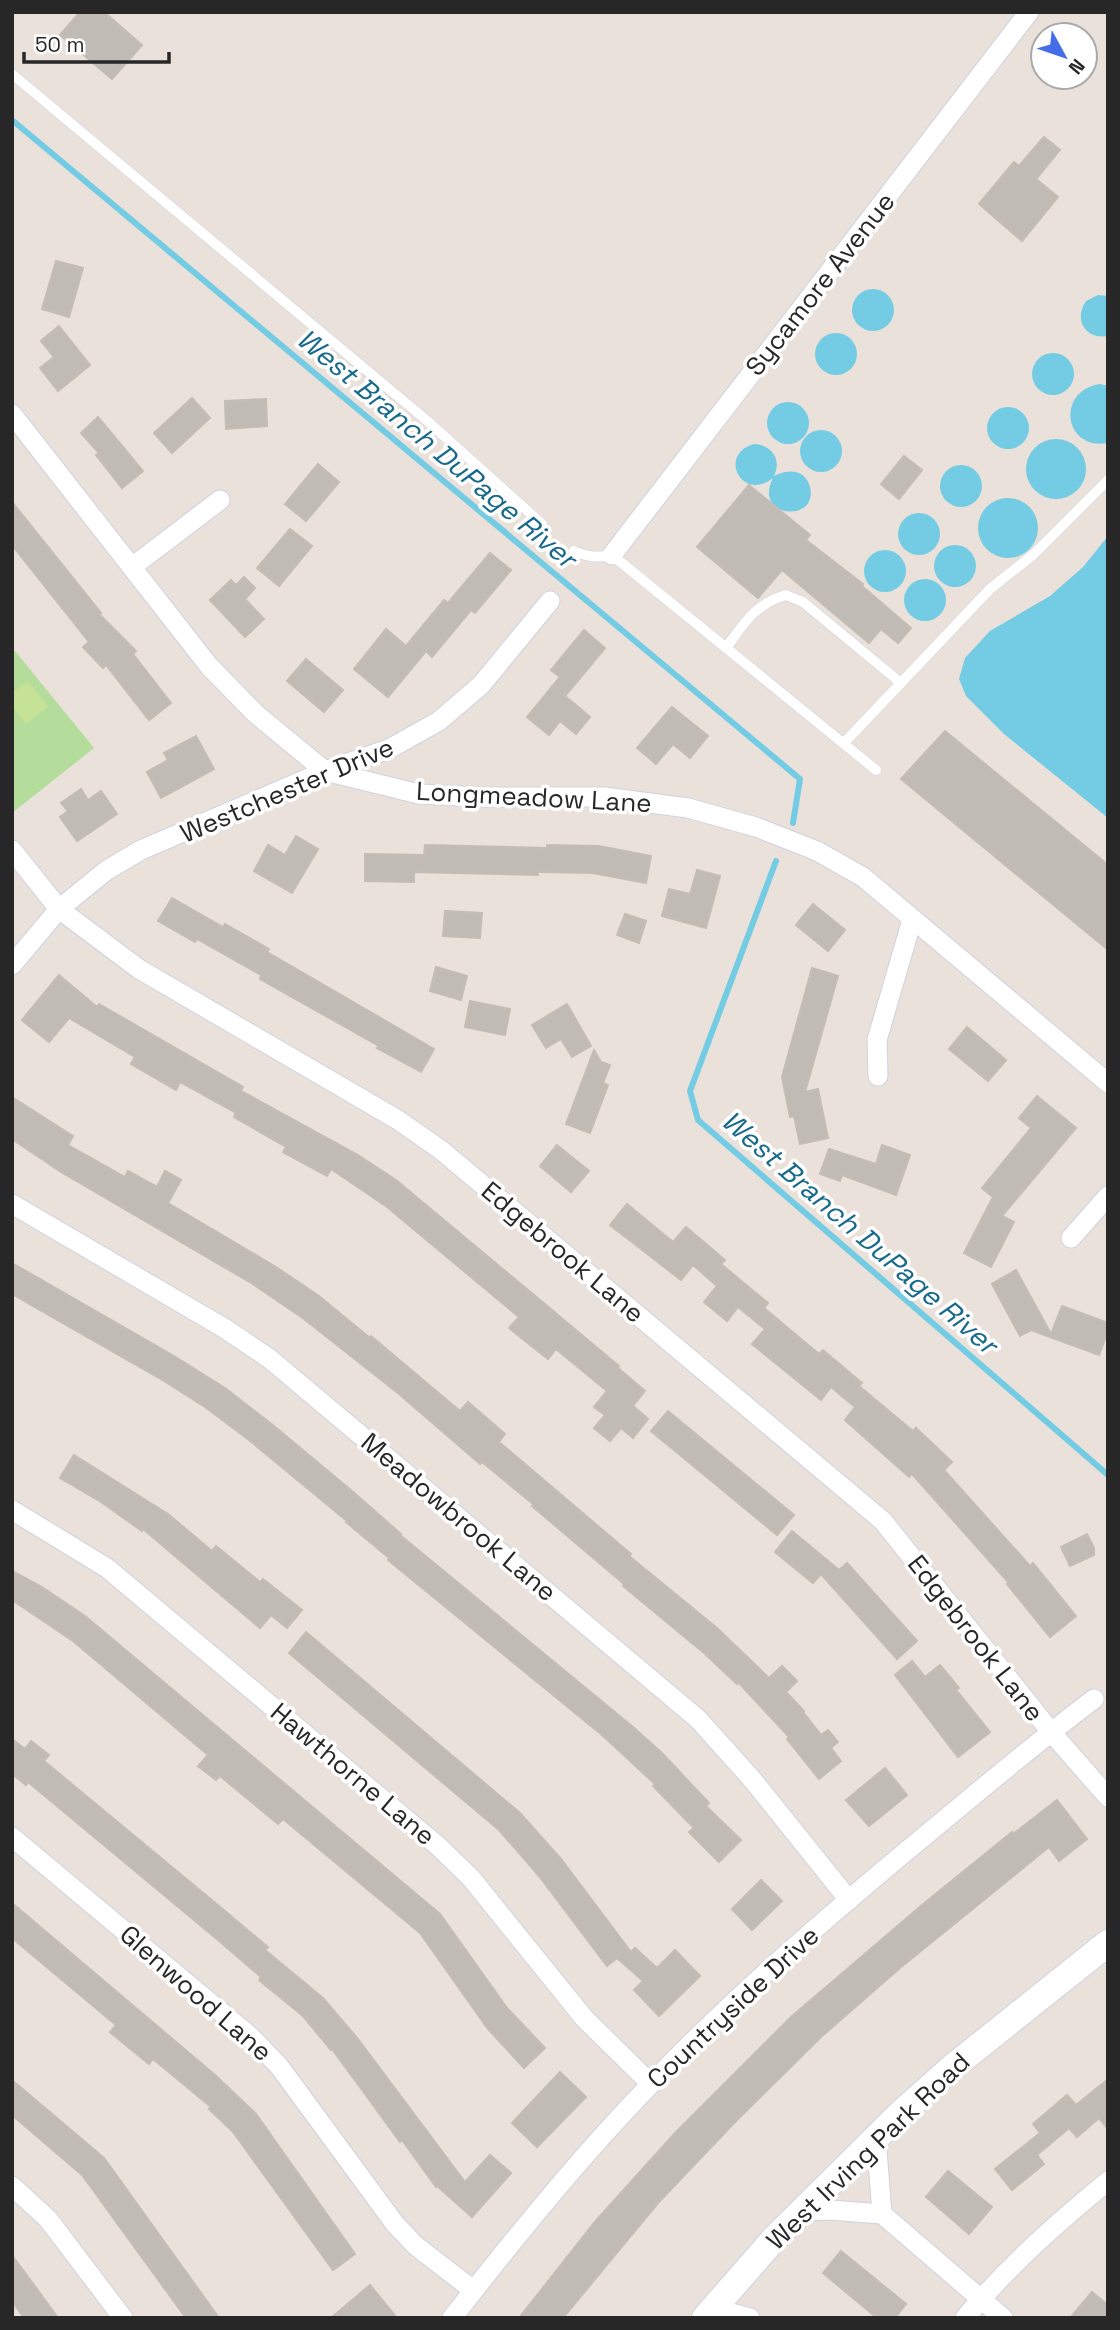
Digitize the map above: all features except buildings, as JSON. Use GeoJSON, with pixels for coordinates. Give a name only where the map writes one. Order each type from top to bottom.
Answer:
{"type":"FeatureCollection","features":[{"type":"Feature","properties":{"kind":"main road","name":"West Irving Park Road"},"geometry":{"type":"LineString","coordinates":[[711,2315],[802,2211],[876,2137],[954,2066],[1108,1943]]}},
{"type":"Feature","properties":{"kind":"street","name":"Sycamore Avenue"},"geometry":{"type":"LineString","coordinates":[[612,555],[1029,12]]}},
{"type":"Feature","properties":{"kind":"street","name":"Longmeadow Lane"},"geometry":{"type":"LineString","coordinates":[[12,414],[228,688],[326,771],[419,794],[604,797],[688,808],[756,827],[817,850],[863,877],[1108,1083]]}},
{"type":"Feature","properties":{"kind":"street"},"geometry":{"type":"LineString","coordinates":[[132,567],[220,500]]}},
{"type":"Feature","properties":{"kind":"street","name":"Westchester Drive"},"geometry":{"type":"LineString","coordinates":[[12,965],[59,909],[107,870],[141,850],[326,771],[389,749],[439,721],[481,685],[550,601]]}},
{"type":"Feature","properties":{"kind":"street","name":"Edgebrook Lane"},"geometry":{"type":"LineString","coordinates":[[12,850],[59,909],[139,969],[398,1120],[461,1166],[883,1521],[1051,1732],[1108,1797]]}},
{"type":"Feature","properties":{"kind":"street"},"geometry":{"type":"LineString","coordinates":[[878,1076],[877,1040],[912,919]]}},
{"type":"Feature","properties":{"kind":"street"},"geometry":{"type":"LineString","coordinates":[[1071,1238],[1108,1196]]}},
{"type":"Feature","properties":{"kind":"street","name":"Meadowbrook Lane"},"geometry":{"type":"LineString","coordinates":[[12,1204],[224,1328],[270,1359],[698,1719],[751,1778],[849,1900]]}},
{"type":"Feature","properties":{"kind":"street","name":"Hawthorne Lane"},"geometry":{"type":"LineString","coordinates":[[12,1510],[107,1569],[439,1846],[471,1878],[583,2018],[651,2084]]}},
{"type":"Feature","properties":{"kind":"street","name":"Edgebrook Lane"},"geometry":{"type":"LineString","coordinates":[[1051,1732],[1094,1699]]}},
{"type":"Feature","properties":{"kind":"street","name":"Countryside Drive"},"geometry":{"type":"LineString","coordinates":[[452,2318],[559,2184],[651,2084],[743,1992],[1051,1732]]}},
{"type":"Feature","properties":{"kind":"street","name":"Glenwood Lane"},"geometry":{"type":"LineString","coordinates":[[12,1837],[251,2037],[279,2066],[395,2224],[416,2246],[473,2290]]}},
{"type":"Feature","properties":{"kind":"street"},"geometry":{"type":"LineString","coordinates":[[876,2137],[882,2214]]}},
{"type":"Feature","properties":{"kind":"street"},"geometry":{"type":"LineString","coordinates":[[965,2318],[1071,2211],[1108,2181]]}},
{"type":"Feature","properties":{"kind":"street"},"geometry":{"type":"LineString","coordinates":[[12,2186],[48,2219],[123,2318]]}},
{"type":"Feature","properties":{"kind":"street"},"geometry":{"type":"LineString","coordinates":[[802,2211],[882,2214],[1003,2318]]}},
{"type":"Feature","properties":{"kind":"street"},"geometry":{"type":"LineString","coordinates":[[711,2315],[750,2318]]}},
{"type":"Feature","properties":{"kind":"lane"},"geometry":{"type":"LineString","coordinates":[[12,74],[415,411],[542,524]]}},
{"type":"Feature","properties":{"kind":"lane"},"geometry":{"type":"LineString","coordinates":[[844,743],[990,589],[1034,554],[1108,480]]}},
{"type":"Feature","properties":{"kind":"lane"},"geometry":{"type":"LineString","coordinates":[[574,551],[598,558],[612,555],[876,770]]}},
{"type":"Feature","properties":{"kind":"lane"},"geometry":{"type":"LineString","coordinates":[[726,648],[754,610],[770,600],[786,595],[803,602],[901,683]]}},
{"type":"Feature","properties":{"kind":"green space"},"geometry":{"type":"Polygon","coordinates":[[[15,651],[94,748],[12,813],[12,654],[15,651]]]}},
{"type":"Feature","properties":{"kind":"green space"},"geometry":{"type":"Polygon","coordinates":[[[28,681],[48,707],[26,724],[12,706],[12,693],[28,681]]]}},
{"type":"Feature","properties":{"kind":"water"},"geometry":{"type":"Polygon","coordinates":[[[873,289],[888,295],[894,310],[888,325],[873,331],[858,325],[852,310],[858,295],[873,289]]]}},
{"type":"Feature","properties":{"kind":"water"},"geometry":{"type":"Polygon","coordinates":[[[1098,295],[1108,296],[1108,336],[1093,335],[1081,321],[1082,308],[1086,301],[1098,295]]]}},
{"type":"Feature","properties":{"kind":"water"},"geometry":{"type":"Polygon","coordinates":[[[836,333],[851,339],[857,354],[851,369],[836,375],[821,369],[815,354],[821,339],[836,333]]]}},
{"type":"Feature","properties":{"kind":"water"},"geometry":{"type":"Polygon","coordinates":[[[1053,353],[1068,359],[1074,374],[1068,389],[1053,395],[1038,389],[1032,374],[1038,359],[1053,353]]]}},
{"type":"Feature","properties":{"kind":"water"},"geometry":{"type":"Polygon","coordinates":[[[1100,384],[1108,386],[1108,443],[1093,443],[1082,438],[1074,430],[1071,419],[1071,408],[1076,397],[1086,389],[1100,384]]]}},
{"type":"Feature","properties":{"kind":"water"},"geometry":{"type":"Polygon","coordinates":[[[788,402],[803,408],[809,423],[803,438],[788,444],[773,438],[767,423],[773,408],[788,402]]]}},
{"type":"Feature","properties":{"kind":"water"},"geometry":{"type":"Polygon","coordinates":[[[1008,407],[1023,413],[1029,428],[1023,443],[1008,449],[993,443],[987,428],[993,413],[1008,407]]]}},
{"type":"Feature","properties":{"kind":"water"},"geometry":{"type":"Polygon","coordinates":[[[821,430],[836,436],[842,451],[836,466],[821,472],[806,466],[800,451],[806,436],[821,430]]]}},
{"type":"Feature","properties":{"kind":"water"},"geometry":{"type":"Polygon","coordinates":[[[1056,439],[1077,448],[1086,469],[1077,490],[1056,499],[1035,490],[1026,469],[1035,448],[1056,439]]]}},
{"type":"Feature","properties":{"kind":"water"},"geometry":{"type":"Polygon","coordinates":[[[754,444],[766,447],[774,454],[777,464],[774,476],[790,471],[804,476],[810,487],[810,499],[805,507],[797,511],[778,508],[771,502],[769,492],[773,478],[762,484],[752,485],[738,474],[737,457],[743,449],[754,444]]]}},
{"type":"Feature","properties":{"kind":"water"},"geometry":{"type":"Polygon","coordinates":[[[961,465],[976,471],[982,486],[976,501],[961,507],[946,501],[940,486],[946,471],[961,465]]]}},
{"type":"Feature","properties":{"kind":"water"},"geometry":{"type":"Polygon","coordinates":[[[1008,498],[1029,507],[1038,528],[1029,549],[1008,558],[987,549],[978,528],[987,507],[1008,498]]]}},
{"type":"Feature","properties":{"kind":"water"},"geometry":{"type":"Polygon","coordinates":[[[919,513],[934,519],[940,534],[934,549],[919,555],[904,549],[898,534],[904,519],[919,513]]]}},
{"type":"Feature","properties":{"kind":"water"},"geometry":{"type":"Polygon","coordinates":[[[1108,536],[1108,818],[1004,734],[966,696],[959,679],[965,658],[990,631],[1050,596],[1083,567],[1108,536]]]}},
{"type":"Feature","properties":{"kind":"water"},"geometry":{"type":"Polygon","coordinates":[[[955,545],[970,551],[976,566],[970,581],[955,587],[940,581],[934,566],[940,551],[955,545]]]}},
{"type":"Feature","properties":{"kind":"water"},"geometry":{"type":"Polygon","coordinates":[[[885,550],[900,556],[906,571],[900,586],[885,592],[870,586],[864,571],[870,556],[885,550]]]}},
{"type":"Feature","properties":{"kind":"water"},"geometry":{"type":"Polygon","coordinates":[[[925,579],[940,585],[946,600],[940,615],[925,621],[910,615],[904,600],[910,585],[925,579]]]}},
{"type":"Feature","properties":{"kind":"waterway","name":"West Branch DuPage River"},"geometry":{"type":"LineString","coordinates":[[12,120],[800,779],[793,823]]}},
{"type":"Feature","properties":{"kind":"waterway","name":"West Branch DuPage River"},"geometry":{"type":"LineString","coordinates":[[776,861],[690,1091],[698,1120],[1108,1475]]}}]}
